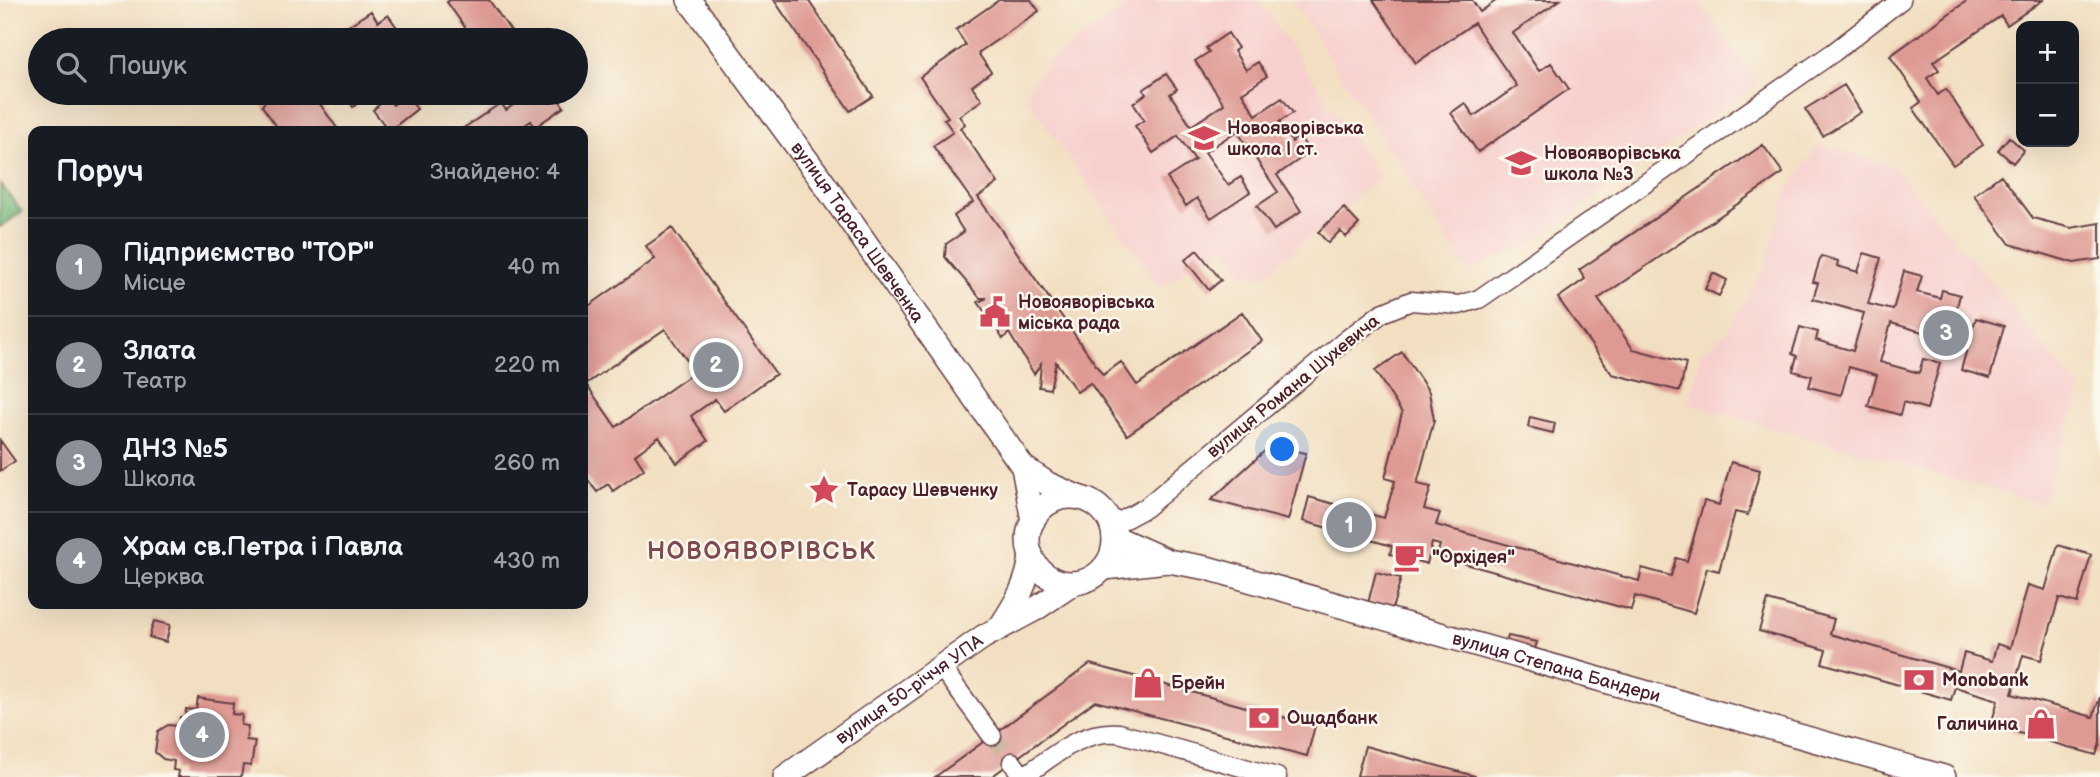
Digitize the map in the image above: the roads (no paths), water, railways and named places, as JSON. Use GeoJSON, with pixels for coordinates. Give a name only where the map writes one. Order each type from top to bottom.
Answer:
{"type":"FeatureCollection","features":[{"type":"Feature","properties":{"kind":"street","name":"вулиця Тараса Шевченка"},"geometry":{"type":"LineString","coordinates":[[689,0],[817,175],[1023,467],[1048,484],[1080,498]]}},
{"type":"Feature","properties":{"kind":"street","name":"вулиця Романа Шухевича"},"geometry":{"type":"LineString","coordinates":[[1113,532],[1382,313],[1411,301],[1459,305],[1479,299],[1834,52],[1901,0]]}},
{"type":"Feature","properties":{"kind":"street","name":"вулиця Тараса Шевченка"},"geometry":{"type":"LineString","coordinates":[[1023,467],[1033,521]]}},
{"type":"Feature","properties":{"kind":"street"},"geometry":{"type":"LineString","coordinates":[[1080,498],[1100,508],[1107,516],[1113,532],[1114,548],[1104,568],[1085,581],[1074,583],[1052,579],[1043,572],[1031,554],[1029,532],[1033,521],[1047,504],[1058,499],[1080,498]]}},
{"type":"Feature","properties":{"kind":"street","name":"вулиця Степана Бандери"},"geometry":{"type":"LineString","coordinates":[[1113,532],[1168,561]]}},
{"type":"Feature","properties":{"kind":"street","name":"вулиця 50-річчя УПА"},"geometry":{"type":"LineString","coordinates":[[1001,626],[1026,581],[1031,554]]}},
{"type":"Feature","properties":{"kind":"street","name":"вулиця Степана Бандери"},"geometry":{"type":"LineString","coordinates":[[1104,568],[1168,561],[1206,568],[1944,777]]}},
{"type":"Feature","properties":{"kind":"street","name":"вулиця 50-річчя УПА"},"geometry":{"type":"LineString","coordinates":[[785,777],[1001,626],[1037,608],[1074,583]]}},
{"type":"Feature","properties":{"kind":"street"},"geometry":{"type":"LineString","coordinates":[[941,667],[992,736]]}},
{"type":"Feature","properties":{"kind":"street"},"geometry":{"type":"LineString","coordinates":[[1012,762],[1023,777],[1070,744],[1105,732],[1119,733],[1276,777]]}},
{"type":"Feature","properties":{"kind":"tunnel"},"geometry":{"type":"LineString","coordinates":[[992,736],[1012,762]]}},
{"type":"Feature","properties":{"kind":"place","name":"Новояворівська школа І ст."},"geometry":{"type":"Point","coordinates":[1204,138]}},
{"type":"Feature","properties":{"kind":"place","name":"Новояворівська школа №3"},"geometry":{"type":"Point","coordinates":[1521,163]}},
{"type":"Feature","properties":{"kind":"place","name":"Новояворівська міська рада"},"geometry":{"type":"Point","coordinates":[995,312]}},
{"type":"Feature","properties":{"kind":"place","name":"ДНЗ №5"},"geometry":{"type":"Point","coordinates":[1946,333]}},
{"type":"Feature","properties":{"kind":"place","name":"Злата"},"geometry":{"type":"Point","coordinates":[716,365]}},
{"type":"Feature","properties":{"kind":"place","name":"Тарасу Шевченку"},"geometry":{"type":"Point","coordinates":[824,490]}},
{"type":"Feature","properties":{"kind":"place","name":"Підприємство \"ТОР\""},"geometry":{"type":"Point","coordinates":[1349,525]}},
{"type":"Feature","properties":{"kind":"place","name":"\"Орхідея\""},"geometry":{"type":"Point","coordinates":[1409,557]}},
{"type":"Feature","properties":{"kind":"place","name":"Monobank"},"geometry":{"type":"Point","coordinates":[1919,680]}},
{"type":"Feature","properties":{"kind":"place","name":"Брейн"},"geometry":{"type":"Point","coordinates":[1148,683]}},
{"type":"Feature","properties":{"kind":"place","name":"Ощадбанк"},"geometry":{"type":"Point","coordinates":[1264,718]}},
{"type":"Feature","properties":{"kind":"place","name":"Галичина"},"geometry":{"type":"Point","coordinates":[2041,724]}},
{"type":"Feature","properties":{"kind":"place","name":"Храм св.Петра і Павла"},"geometry":{"type":"Point","coordinates":[202,735]}},
{"type":"Feature","properties":{"kind":"district","name":"НОВОЯВОРІВСЬК"},"geometry":{"type":"Point","coordinates":[762,551]}}]}
